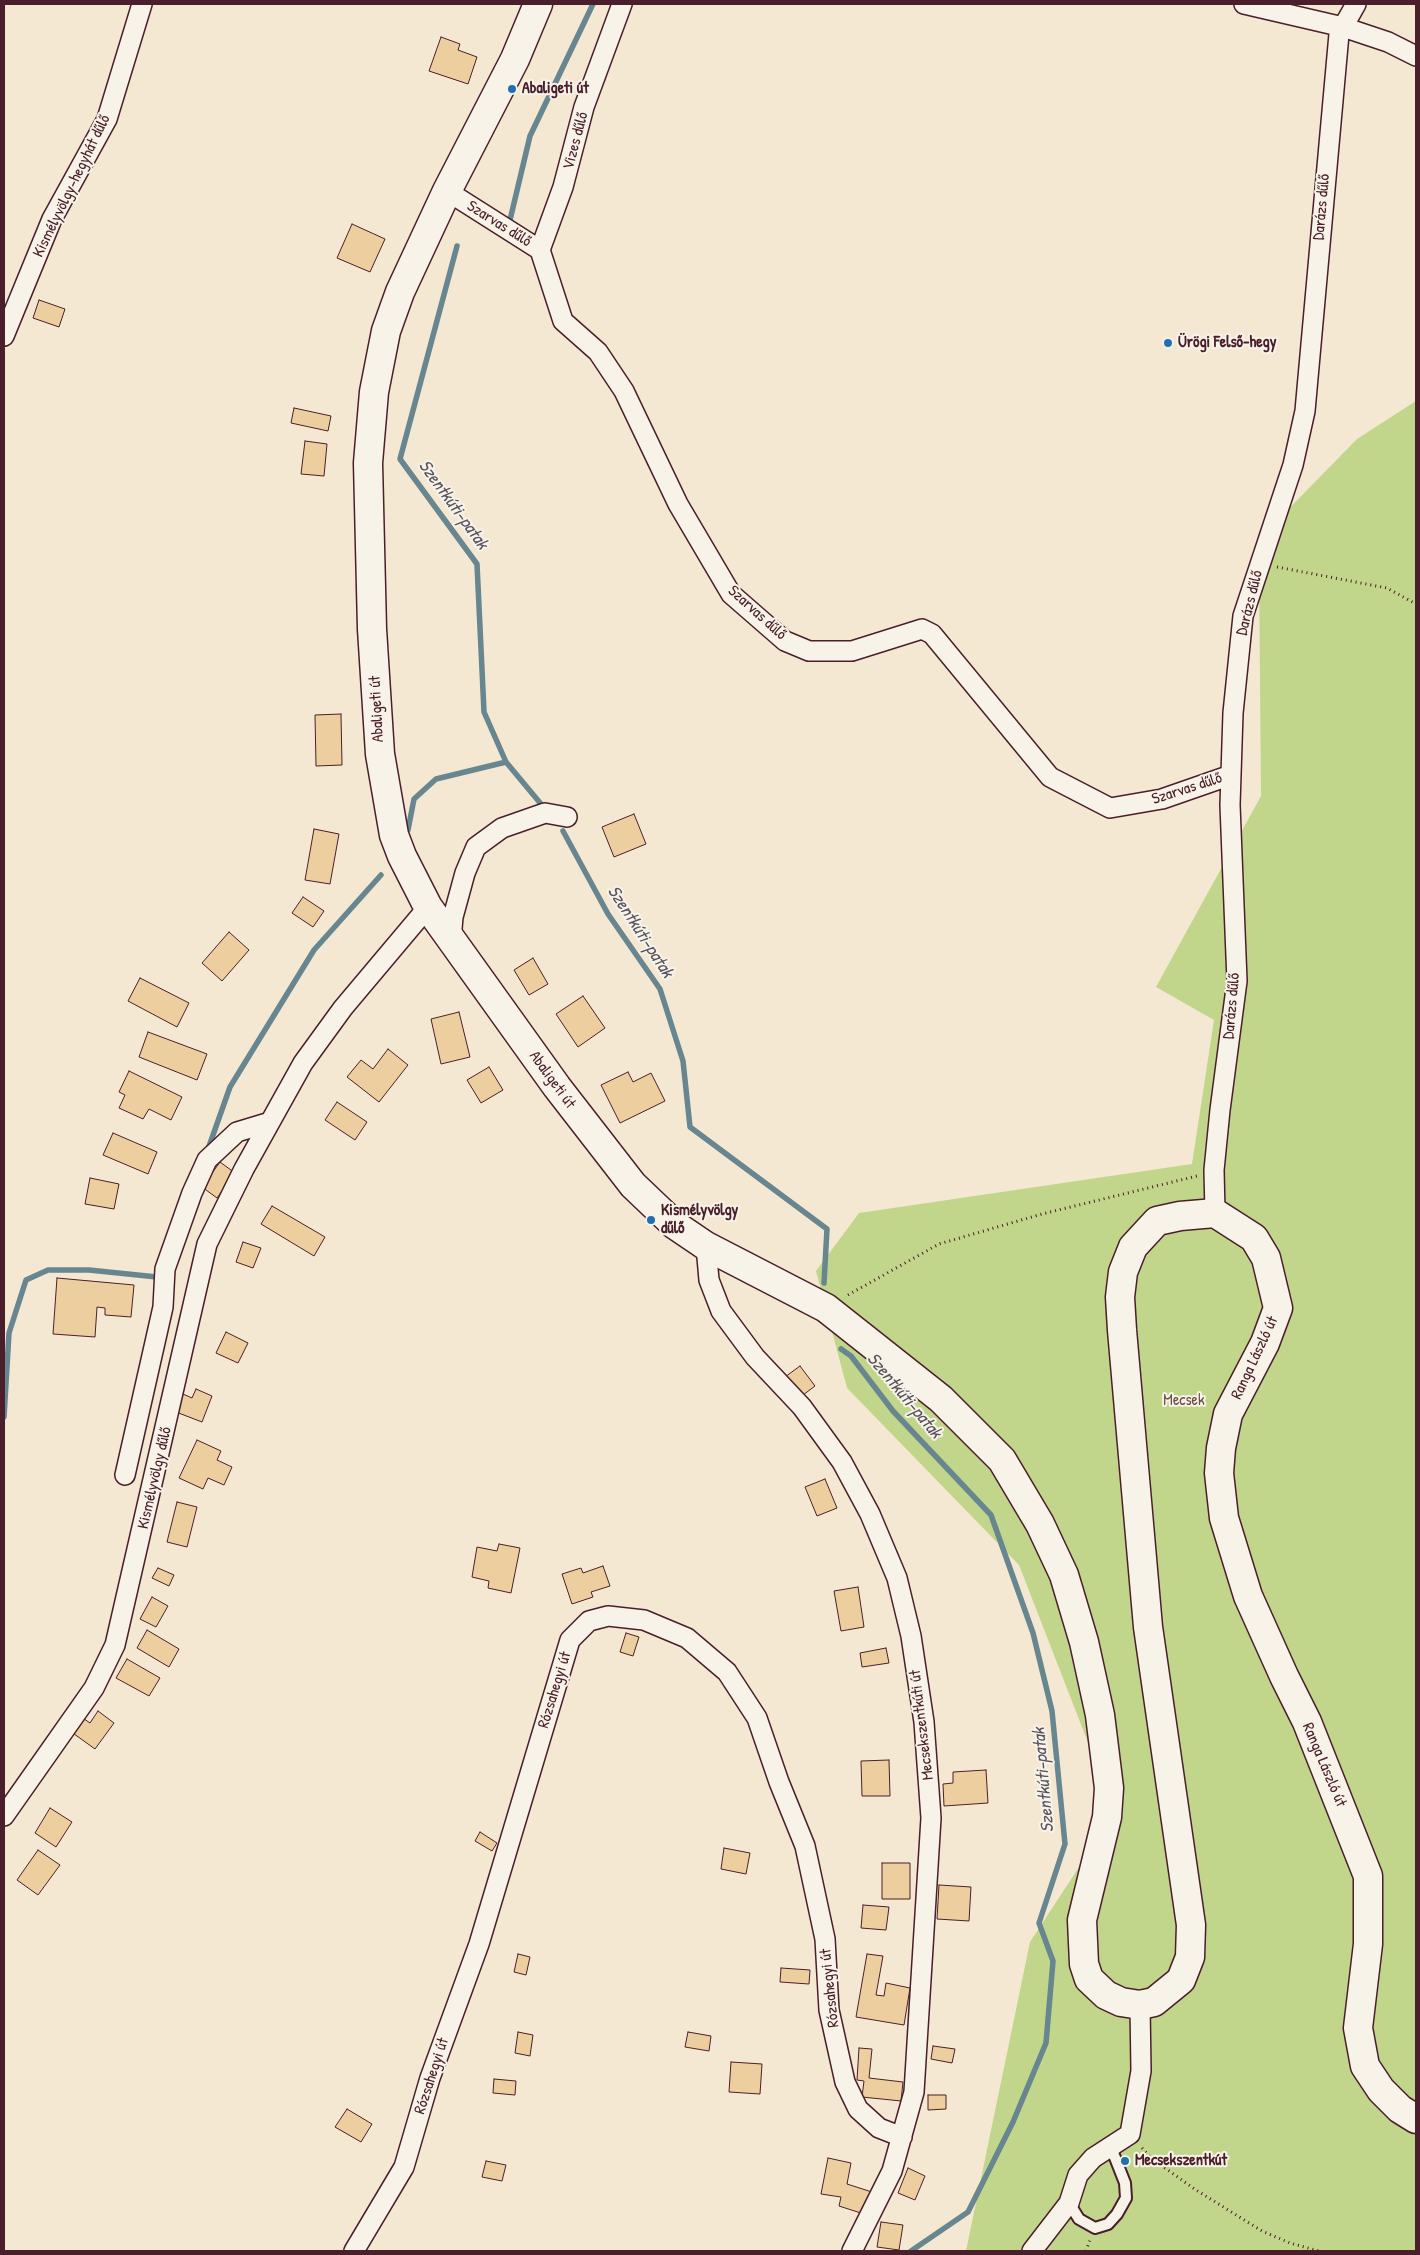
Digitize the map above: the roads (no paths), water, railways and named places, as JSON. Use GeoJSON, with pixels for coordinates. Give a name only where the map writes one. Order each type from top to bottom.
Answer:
{"type":"FeatureCollection","features":[{"type":"Feature","properties":{"kind":"main road","name":"Abaligeti út"},"geometry":{"type":"LineString","coordinates":[[538,4],[514,59],[420,246],[386,331],[374,392],[368,463],[371,602],[380,754],[394,835],[402,856],[428,907],[557,1087],[633,1185],[675,1224],[706,1246],[826,1308],[941,1399],[1002,1460],[1040,1524],[1064,1575],[1084,1642],[1100,1715],[1109,1788],[1107,1817],[1082,1920],[1084,1964],[1089,1979],[1106,1996],[1121,2002],[1140,2005]]}},
{"type":"Feature","properties":{"kind":"main road"},"geometry":{"type":"LineString","coordinates":[[1140,2005],[1154,2002],[1180,1980],[1190,1957],[1191,1925],[1148,1627],[1120,1297],[1123,1272],[1133,1247],[1157,1221],[1180,1216],[1215,1213]]}},
{"type":"Feature","properties":{"kind":"main road","name":"Ranga László út"},"geometry":{"type":"LineString","coordinates":[[1215,1213],[1254,1238],[1266,1258],[1278,1308],[1265,1343],[1228,1414],[1221,1448],[1219,1472],[1224,1518],[1248,1596],[1307,1722],[1368,1876],[1368,1944],[1358,2028],[1365,2066],[1380,2090],[1400,2109],[1416,2118]]}},
{"type":"Feature","properties":{"kind":"street","name":"Kismélyvölgy-hegyhát dűlő"},"geometry":{"type":"LineString","coordinates":[[4,336],[52,219],[107,119],[142,4]]}},
{"type":"Feature","properties":{"kind":"street","name":"Vizes dűlő"},"geometry":{"type":"LineString","coordinates":[[540,250],[564,187],[584,107],[622,4]]}},
{"type":"Feature","properties":{"kind":"street"},"geometry":{"type":"LineString","coordinates":[[1244,4],[1343,27],[1388,42],[1416,56]]}},
{"type":"Feature","properties":{"kind":"street","name":"Darázs dűlő"},"geometry":{"type":"LineString","coordinates":[[1215,1213],[1214,1170],[1237,981],[1230,805],[1233,713],[1243,616],[1293,465],[1305,411],[1339,34],[1356,4]]}},
{"type":"Feature","properties":{"kind":"street","name":"Szarvas dűlő"},"geometry":{"type":"LineString","coordinates":[[447,191],[540,250],[563,321],[598,352],[624,391],[678,504],[731,594],[785,641],[810,651],[852,651],[922,630],[932,634],[1050,777],[1110,808],[1162,799],[1231,775]]}},
{"type":"Feature","properties":{"kind":"street"},"geometry":{"type":"LineString","coordinates":[[451,940],[453,917],[465,873],[476,847],[502,828],[545,813],[567,817]]}},
{"type":"Feature","properties":{"kind":"street","name":"Kismélyvölgy dűlő"},"geometry":{"type":"LineString","coordinates":[[4,1816],[94,1688],[115,1645],[207,1244],[270,1122],[303,1063],[343,1008],[428,907]]}},
{"type":"Feature","properties":{"kind":"street","name":"Kismélyvölgy dűlő"},"geometry":{"type":"LineString","coordinates":[[125,1476],[163,1307],[165,1269],[192,1193],[207,1160],[238,1132],[270,1122]]}},
{"type":"Feature","properties":{"kind":"street","name":"Mecsekszentkúti út"},"geometry":{"type":"LineString","coordinates":[[706,1246],[709,1280],[721,1311],[755,1357],[802,1407],[842,1462],[870,1514],[896,1578],[910,1636],[924,1722],[931,1818],[914,2092],[892,2170],[852,2251]]}},
{"type":"Feature","properties":{"kind":"street","name":"Rózsahegyi út"},"geometry":{"type":"LineString","coordinates":[[354,2251],[404,2167],[430,2078],[479,1944],[570,1640],[589,1621],[608,1616],[644,1620],[687,1638],[727,1672],[757,1718],[779,1782],[806,1846],[825,1939],[829,2010],[845,2082],[858,2110],[879,2128],[902,2136]]}},
{"type":"Feature","properties":{"kind":"street"},"geometry":{"type":"LineString","coordinates":[[1032,2251],[1069,2203],[1078,2175],[1093,2158],[1110,2145],[1130,2134],[1141,2071],[1140,2005]]}},
{"type":"Feature","properties":{"kind":"lane"},"geometry":{"type":"LineString","coordinates":[[1069,2203],[1079,2219],[1095,2228],[1108,2224],[1117,2214],[1126,2198],[1125,2183],[1110,2145]]}},
{"type":"Feature","properties":{"kind":"waterway","name":"Szentkúti-patak"},"geometry":{"type":"LineString","coordinates":[[510,220],[530,136],[593,4]]}},
{"type":"Feature","properties":{"kind":"waterway","name":"Szentkúti-patak"},"geometry":{"type":"LineString","coordinates":[[457,246],[400,459],[477,564],[484,712],[506,762],[541,804]]}},
{"type":"Feature","properties":{"kind":"waterway"},"geometry":{"type":"LineString","coordinates":[[408,830],[414,799],[436,779],[506,762]]}},
{"type":"Feature","properties":{"kind":"waterway","name":"Szentkúti-patak"},"geometry":{"type":"LineString","coordinates":[[563,831],[608,914],[660,989],[683,1061],[690,1127],[827,1229],[824,1283]]}},
{"type":"Feature","properties":{"kind":"waterway"},"geometry":{"type":"LineString","coordinates":[[207,1152],[230,1087],[314,950],[381,875]]}},
{"type":"Feature","properties":{"kind":"waterway"},"geometry":{"type":"LineString","coordinates":[[4,1417],[9,1333],[26,1280],[48,1270],[89,1270],[157,1277],[158,1273]]}},
{"type":"Feature","properties":{"kind":"waterway","name":"Szentkúti-patak"},"geometry":{"type":"LineString","coordinates":[[841,1349],[851,1356],[893,1411],[991,1515],[1033,1633],[1052,1711],[1065,1844],[1039,1923],[1053,1961],[1046,2043],[1013,2122],[968,2212],[911,2251]]}},
{"type":"Feature","properties":{"kind":"place","name":"Abaligeti út"},"geometry":{"type":"Point","coordinates":[512,89]}},
{"type":"Feature","properties":{"kind":"place","name":"Ürögi Felső-hegy"},"geometry":{"type":"Point","coordinates":[1168,343]}},
{"type":"Feature","properties":{"kind":"place","name":"Kismélyvölgy dűlő"},"geometry":{"type":"Point","coordinates":[651,1220]}},
{"type":"Feature","properties":{"kind":"place","name":"Mecsekszentkút"},"geometry":{"type":"Point","coordinates":[1125,2161]}},
{"type":"Feature","properties":{"kind":"park label","name":"Mecsek"},"geometry":{"type":"Point","coordinates":[1184,1401]}}]}
